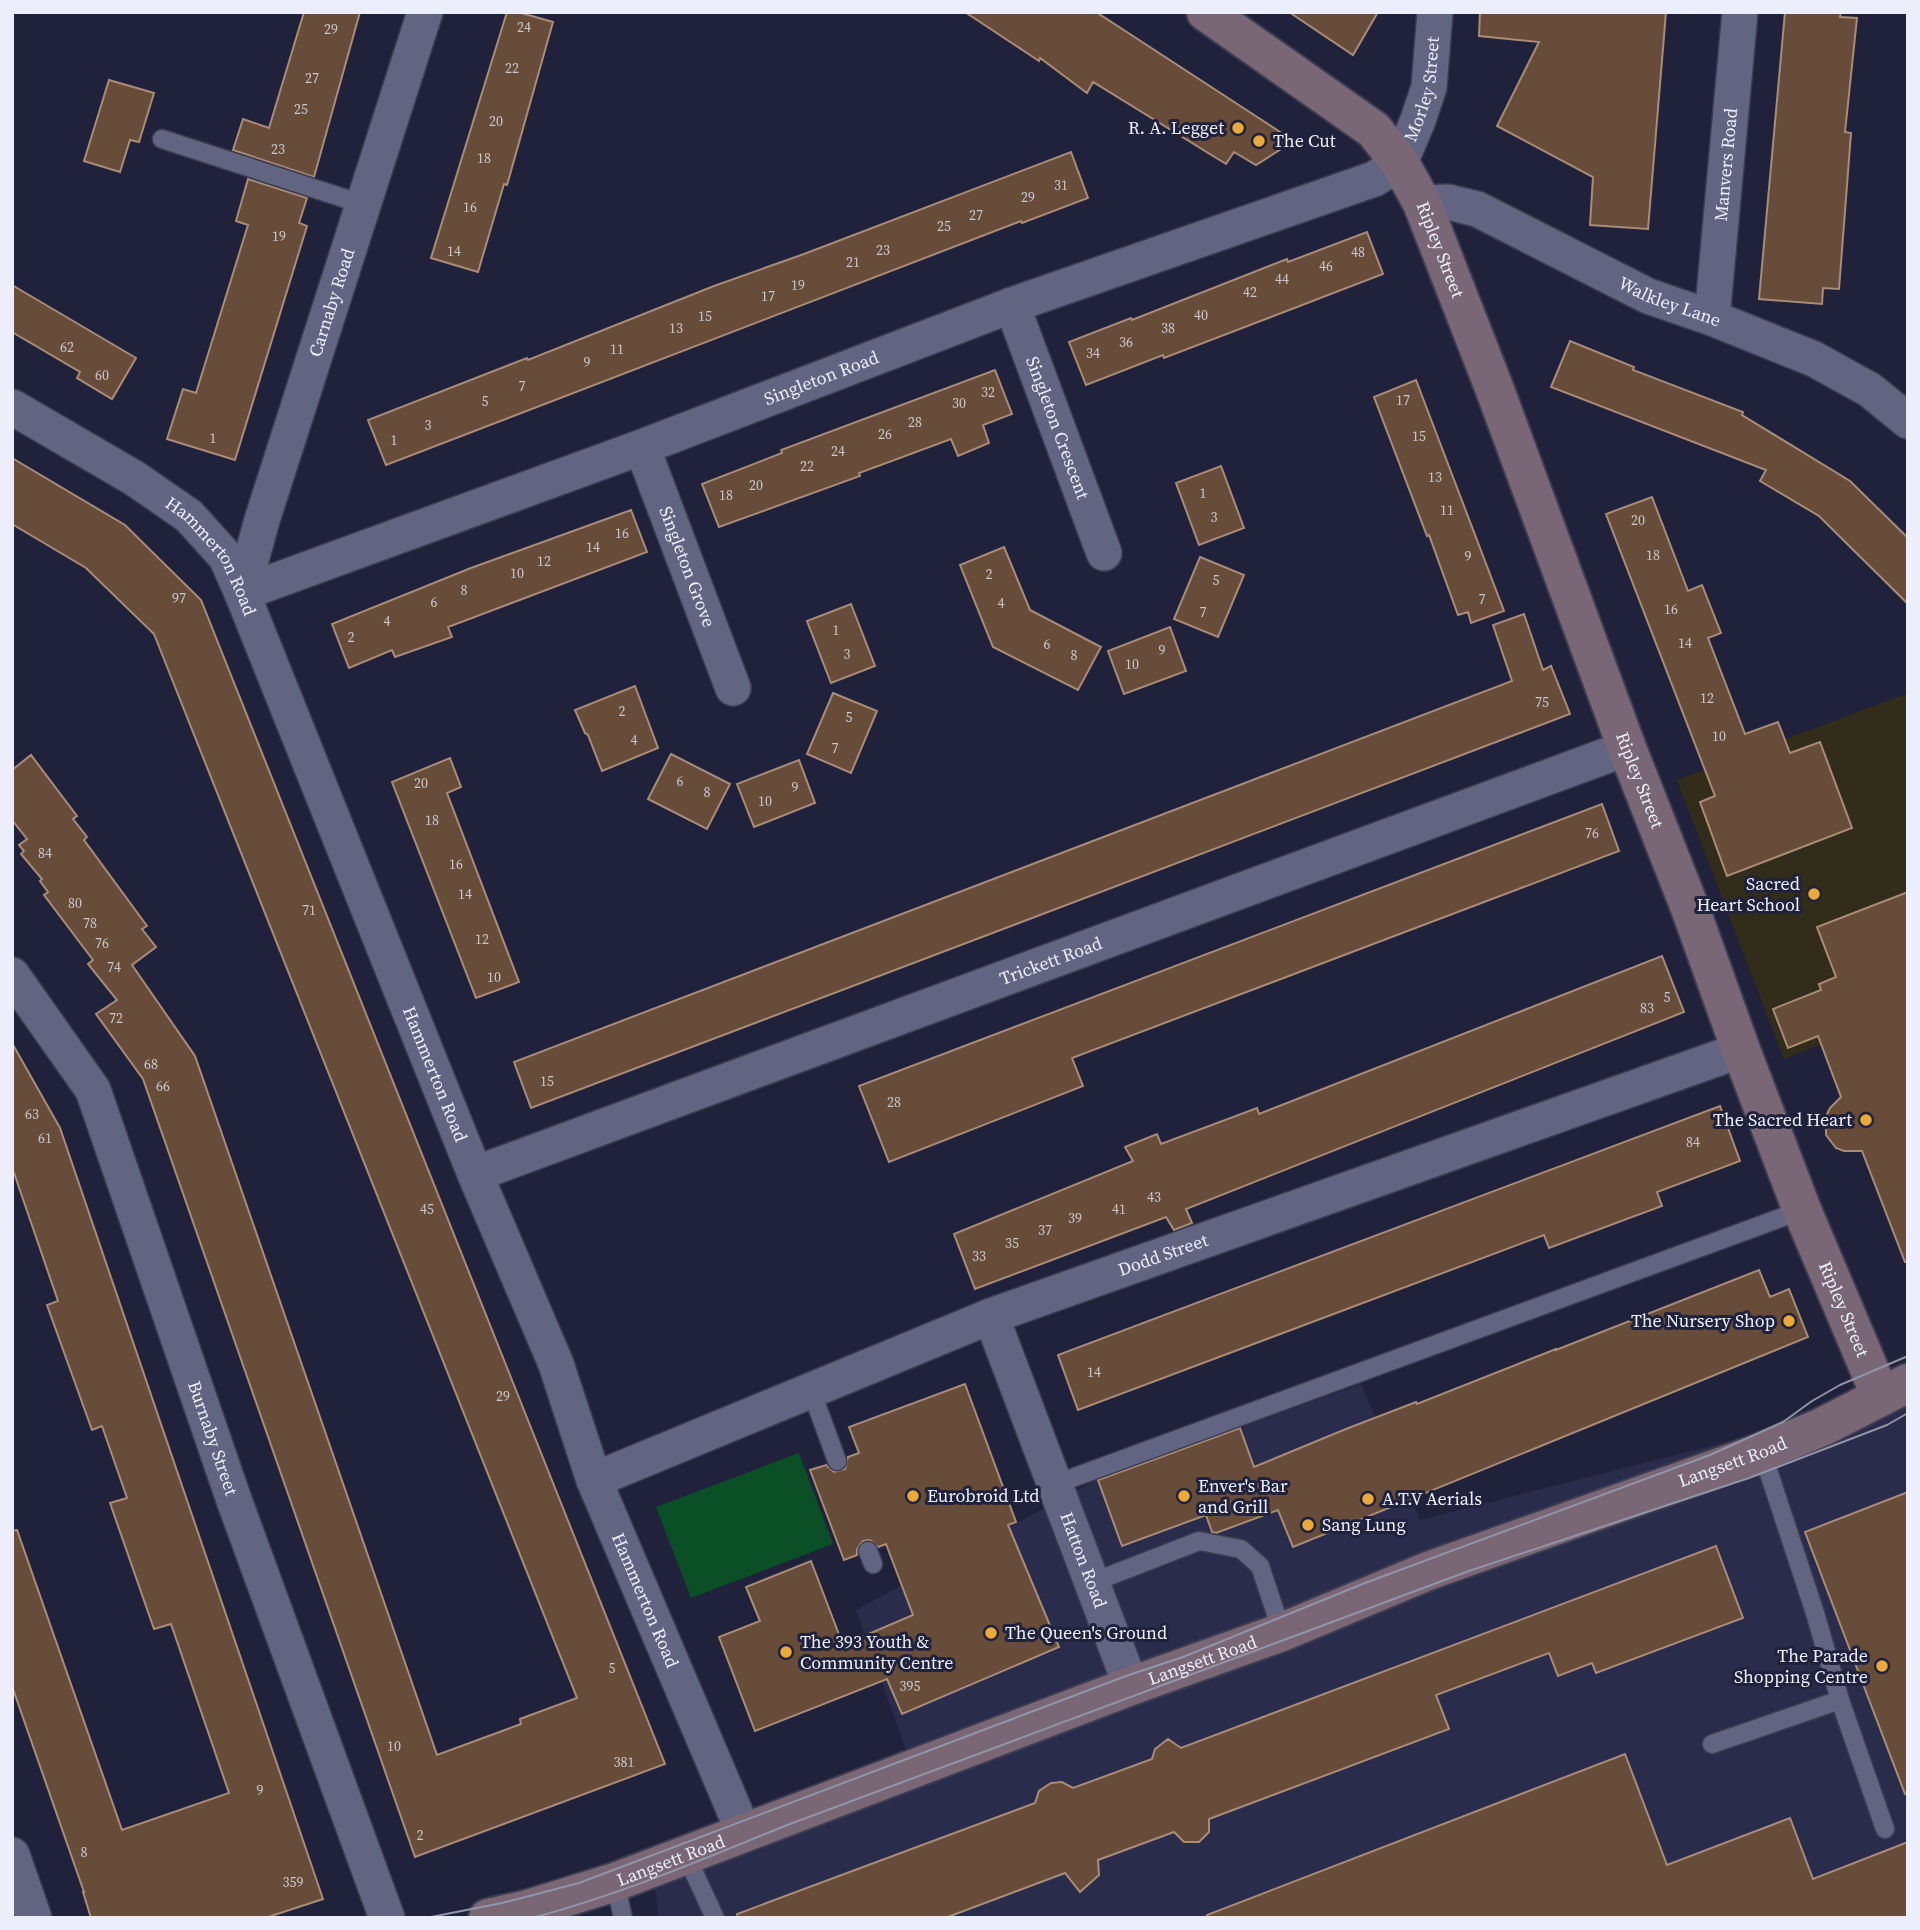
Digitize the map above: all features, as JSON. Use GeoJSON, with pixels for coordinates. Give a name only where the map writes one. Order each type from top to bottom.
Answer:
{"type":"FeatureCollection","features":[{"type":"Feature","properties":{"kind":"street","name":"Carnaby Road"},"geometry":{"type":"LineString","coordinates":[[242,593],[262,520],[425,12]]}},
{"type":"Feature","properties":{"kind":"street"},"geometry":{"type":"LineString","coordinates":[[1206,12],[1364,122],[1374,130],[1400,163]]}},
{"type":"Feature","properties":{"kind":"street","name":"Morley Street"},"geometry":{"type":"LineString","coordinates":[[1400,163],[1429,87],[1435,12]]}},
{"type":"Feature","properties":{"kind":"street","name":"Manvers Road"},"geometry":{"type":"LineString","coordinates":[[1712,318],[1740,12]]}},
{"type":"Feature","properties":{"kind":"street","name":"Ripley Street"},"geometry":{"type":"LineString","coordinates":[[1400,163],[1422,203],[1495,390],[1802,1210],[1894,1390]]}},
{"type":"Feature","properties":{"kind":"street","name":"Singleton Road"},"geometry":{"type":"LineString","coordinates":[[242,593],[642,446],[1012,305],[1374,179],[1400,163]]}},
{"type":"Feature","properties":{"kind":"street","name":"Walkley Lane"},"geometry":{"type":"LineString","coordinates":[[1422,203],[1448,202],[1477,209],[1636,290],[1814,359],[1870,390],[1908,421]]}},
{"type":"Feature","properties":{"kind":"street","name":"Singleton Crescent"},"geometry":{"type":"LineString","coordinates":[[1012,305],[1104,553]]}},
{"type":"Feature","properties":{"kind":"street","name":"Hammerton Road"},"geometry":{"type":"LineString","coordinates":[[12,407],[134,478],[189,516],[226,557],[475,1174],[556,1364],[594,1480],[744,1833]]}},
{"type":"Feature","properties":{"kind":"street","name":"Singleton Grove"},"geometry":{"type":"LineString","coordinates":[[642,446],[733,688]]}},
{"type":"Feature","properties":{"kind":"street","name":"Trickett Road"},"geometry":{"type":"LineString","coordinates":[[475,1174],[1627,748]]}},
{"type":"Feature","properties":{"kind":"street","name":"Burnaby Street"},"geometry":{"type":"LineString","coordinates":[[12,975],[93,1090],[234,1500],[387,1918]]}},
{"type":"Feature","properties":{"kind":"street","name":"Dodd Street"},"geometry":{"type":"LineString","coordinates":[[594,1480],[991,1317],[1741,1050]]}},
{"type":"Feature","properties":{"kind":"street","name":"Hatton Road"},"geometry":{"type":"LineString","coordinates":[[991,1317],[1131,1686]]}},
{"type":"Feature","properties":{"kind":"street","name":"Langsett Road"},"geometry":{"type":"LineString","coordinates":[[488,1918],[528,1909],[619,1900],[686,1855],[1131,1686],[1282,1632],[1428,1571],[1762,1452],[1822,1427],[1894,1390]]}},
{"type":"Feature","properties":{"kind":"street"},"geometry":{"type":"LineString","coordinates":[[12,1855],[34,1918]]}},
{"type":"Feature","properties":{"kind":"lane"},"geometry":{"type":"LineString","coordinates":[[162,139],[365,205]]}},
{"type":"Feature","properties":{"kind":"lane"},"geometry":{"type":"LineString","coordinates":[[1053,1485],[1802,1210]]}},
{"type":"Feature","properties":{"kind":"lane"},"geometry":{"type":"LineString","coordinates":[[811,1391],[837,1461]]}},
{"type":"Feature","properties":{"kind":"lane"},"geometry":{"type":"LineString","coordinates":[[1762,1452],[1815,1613],[1840,1700],[1885,1829]]}},
{"type":"Feature","properties":{"kind":"lane"},"geometry":{"type":"LineString","coordinates":[[1091,1583],[1199,1541],[1241,1549],[1260,1566],[1282,1632]]}},
{"type":"Feature","properties":{"kind":"lane"},"geometry":{"type":"LineString","coordinates":[[1712,1744],[1840,1700]]}},
{"type":"Feature","properties":{"kind":"lane"},"geometry":{"type":"LineString","coordinates":[[686,1855],[715,1918]]}},
{"type":"Feature","properties":{"kind":"shaded area","name":"Sacred Heart School"},"geometry":{"type":"Polygon","coordinates":[[[1908,693],[1908,1009],[1784,1059],[1677,780],[1908,693]]]}},
{"type":"Feature","properties":{"kind":"shaded area"},"geometry":{"type":"Polygon","coordinates":[[[1361,1384],[1420,1520],[1908,1396],[1908,1918],[659,1918],[653,1877],[906,1750],[856,1610],[1098,1479],[1361,1384]]]}},
{"type":"Feature","properties":{"kind":"green space"},"geometry":{"type":"Polygon","coordinates":[[[799,1453],[833,1544],[691,1598],[656,1507],[799,1453]]]}},
{"type":"Feature","properties":{"kind":"building"},"geometry":{"type":"Polygon","coordinates":[[[304,12],[360,12],[314,177],[233,150],[243,119],[269,128],[304,12]]]}},
{"type":"Feature","properties":{"kind":"building"},"geometry":{"type":"Polygon","coordinates":[[[507,12],[518,12],[553,22],[507,185],[504,184],[478,272],[431,258],[507,12]]]}},
{"type":"Feature","properties":{"kind":"building"},"geometry":{"type":"Polygon","coordinates":[[[965,12],[1096,12],[1294,141],[1256,165],[1234,152],[1226,164],[1093,82],[1087,93],[1040,58],[1039,61],[965,12]]]}},
{"type":"Feature","properties":{"kind":"building"},"geometry":{"type":"Polygon","coordinates":[[[1289,12],[1378,12],[1353,55],[1289,12]]]}},
{"type":"Feature","properties":{"kind":"building"},"geometry":{"type":"Polygon","coordinates":[[[1480,12],[1666,12],[1648,229],[1590,225],[1593,177],[1497,126],[1539,42],[1479,36],[1480,12]]]}},
{"type":"Feature","properties":{"kind":"building"},"geometry":{"type":"Polygon","coordinates":[[[1785,12],[1841,12],[1840,17],[1857,18],[1845,132],[1851,133],[1839,289],[1823,288],[1822,304],[1759,299],[1785,12]]]}},
{"type":"Feature","properties":{"kind":"building"},"geometry":{"type":"Polygon","coordinates":[[[109,80],[154,93],[139,142],[130,140],[120,172],[84,161],[109,80]]]}},
{"type":"Feature","properties":{"kind":"building"},"geometry":{"type":"Polygon","coordinates":[[[1071,152],[1088,198],[1022,223],[1021,221],[386,465],[368,420],[1071,152]]]}},
{"type":"Feature","properties":{"kind":"building"},"geometry":{"type":"Polygon","coordinates":[[[248,179],[307,198],[299,223],[307,226],[235,460],[167,439],[183,389],[196,393],[248,225],[236,221],[248,179]]]}},
{"type":"Feature","properties":{"kind":"building"},"geometry":{"type":"Polygon","coordinates":[[[1367,232],[1383,274],[1086,385],[1069,342],[1287,259],[1288,262],[1367,232]]]}},
{"type":"Feature","properties":{"kind":"building"},"geometry":{"type":"Polygon","coordinates":[[[12,285],[136,358],[112,399],[77,378],[80,372],[12,332],[12,285]]]}},
{"type":"Feature","properties":{"kind":"building"},"geometry":{"type":"Polygon","coordinates":[[[1570,341],[1634,367],[1633,370],[1743,412],[1742,415],[1850,481],[1908,538],[1908,604],[1819,516],[1760,481],[1766,470],[1551,387],[1570,341]]]}},
{"type":"Feature","properties":{"kind":"building"},"geometry":{"type":"Polygon","coordinates":[[[995,370],[1012,414],[983,425],[989,443],[958,456],[951,439],[859,473],[860,476],[719,527],[702,484],[782,453],[781,450],[995,370]]]}},
{"type":"Feature","properties":{"kind":"building"},"geometry":{"type":"Polygon","coordinates":[[[1416,380],[1504,611],[1471,623],[1468,612],[1458,615],[1374,397],[1416,380]]]}},
{"type":"Feature","properties":{"kind":"building"},"geometry":{"type":"Polygon","coordinates":[[[12,458],[125,525],[201,600],[665,1764],[415,1857],[143,1079],[96,1014],[117,1000],[88,964],[93,960],[44,895],[48,892],[40,881],[42,879],[21,854],[24,851],[19,845],[27,839],[12,820],[12,770],[31,755],[77,816],[73,819],[87,837],[84,840],[147,926],[142,929],[156,947],[132,965],[195,1056],[437,1755],[521,1724],[520,1719],[577,1698],[154,634],[86,568],[12,524],[12,458]]]}},
{"type":"Feature","properties":{"kind":"building"},"geometry":{"type":"Polygon","coordinates":[[[1221,466],[1244,528],[1199,545],[1176,483],[1221,466]]]}},
{"type":"Feature","properties":{"kind":"building"},"geometry":{"type":"Polygon","coordinates":[[[1652,497],[1688,591],[1702,585],[1721,633],[1708,638],[1745,734],[1778,722],[1790,753],[1820,742],[1852,828],[1727,876],[1700,802],[1715,796],[1606,514],[1652,497]]]}},
{"type":"Feature","properties":{"kind":"building"},"geometry":{"type":"Polygon","coordinates":[[[631,510],[647,552],[448,627],[452,637],[395,657],[392,650],[349,668],[332,624],[471,568],[631,510]]]}},
{"type":"Feature","properties":{"kind":"building"},"geometry":{"type":"Polygon","coordinates":[[[1004,547],[1030,610],[1101,647],[1078,690],[993,647],[960,565],[1004,547]]]}},
{"type":"Feature","properties":{"kind":"building"},"geometry":{"type":"Polygon","coordinates":[[[1200,557],[1244,575],[1218,637],[1174,619],[1200,557]]]}},
{"type":"Feature","properties":{"kind":"building"},"geometry":{"type":"Polygon","coordinates":[[[851,604],[875,666],[831,683],[807,621],[851,604]]]}},
{"type":"Feature","properties":{"kind":"building"},"geometry":{"type":"Polygon","coordinates":[[[1524,614],[1543,670],[1551,666],[1570,714],[531,1108],[514,1062],[1512,681],[1493,625],[1524,614]]]}},
{"type":"Feature","properties":{"kind":"building"},"geometry":{"type":"Polygon","coordinates":[[[1170,627],[1186,671],[1124,694],[1108,651],[1170,627]]]}},
{"type":"Feature","properties":{"kind":"building"},"geometry":{"type":"Polygon","coordinates":[[[635,686],[658,748],[602,771],[575,710],[635,686]]]}},
{"type":"Feature","properties":{"kind":"building"},"geometry":{"type":"Polygon","coordinates":[[[833,693],[877,711],[851,773],[807,754],[833,693]]]}},
{"type":"Feature","properties":{"kind":"building"},"geometry":{"type":"Polygon","coordinates":[[[671,754],[730,784],[707,829],[648,799],[671,754]]]}},
{"type":"Feature","properties":{"kind":"building"},"geometry":{"type":"Polygon","coordinates":[[[450,758],[461,787],[447,793],[519,982],[476,998],[392,782],[450,758]]]}},
{"type":"Feature","properties":{"kind":"building"},"geometry":{"type":"Polygon","coordinates":[[[799,760],[815,803],[754,827],[737,784],[799,760]]]}},
{"type":"Feature","properties":{"kind":"building"},"geometry":{"type":"Polygon","coordinates":[[[1602,804],[1619,851],[1072,1058],[1083,1086],[889,1162],[859,1086],[1602,804]]]}},
{"type":"Feature","properties":{"kind":"building"},"geometry":{"type":"Polygon","coordinates":[[[1908,892],[1908,1262],[1905,1262],[1862,1151],[1836,1148],[1826,1135],[1826,1116],[1841,1097],[1818,1036],[1788,1048],[1773,1009],[1821,990],[1819,984],[1836,977],[1817,927],[1908,892]]]}},
{"type":"Feature","properties":{"kind":"building"},"geometry":{"type":"Polygon","coordinates":[[[1662,956],[1684,1012],[1186,1209],[1192,1223],[1174,1230],[1166,1217],[975,1289],[954,1234],[1133,1161],[1125,1147],[1157,1134],[1161,1144],[1257,1108],[1259,1114],[1662,956]]]}},
{"type":"Feature","properties":{"kind":"building"},"geometry":{"type":"Polygon","coordinates":[[[12,1043],[60,1128],[323,1899],[265,1918],[91,1918],[12,1686],[12,1531],[17,1530],[122,1830],[229,1793],[171,1624],[154,1629],[110,1503],[127,1498],[102,1426],[92,1430],[47,1305],[58,1301],[12,1167],[12,1043]]]}},
{"type":"Feature","properties":{"kind":"building"},"geometry":{"type":"Polygon","coordinates":[[[1720,1106],[1740,1161],[1657,1192],[1662,1206],[1549,1248],[1544,1235],[1078,1410],[1058,1355],[1720,1106]]]}},
{"type":"Feature","properties":{"kind":"building"},"geometry":{"type":"Polygon","coordinates":[[[1759,1270],[1770,1297],[1789,1289],[1808,1337],[1293,1547],[1278,1510],[1216,1533],[1212,1532],[1206,1515],[1122,1546],[1098,1480],[1240,1428],[1254,1467],[1759,1270]]]}},
{"type":"Feature","properties":{"kind":"building"},"geometry":{"type":"Polygon","coordinates":[[[965,1384],[1016,1522],[1008,1525],[1059,1647],[902,1714],[887,1679],[755,1731],[719,1637],[760,1621],[746,1587],[811,1561],[843,1645],[913,1615],[886,1544],[878,1547],[870,1540],[863,1541],[857,1549],[857,1555],[844,1560],[810,1470],[826,1465],[834,1472],[845,1469],[848,1457],[859,1453],[849,1427],[965,1384]]]}},
{"type":"Feature","properties":{"kind":"building","name":"The Parade Shopping Centre"},"geometry":{"type":"Polygon","coordinates":[[[1908,1492],[1908,1793],[1905,1794],[1805,1532],[1908,1492]]]}},
{"type":"Feature","properties":{"kind":"building"},"geometry":{"type":"Polygon","coordinates":[[[1716,1546],[1743,1618],[1596,1673],[1592,1663],[1558,1676],[1549,1653],[1436,1695],[1449,1729],[1209,1819],[1209,1832],[1199,1842],[1184,1842],[1174,1832],[1098,1860],[1099,1875],[1080,1892],[1065,1873],[945,1918],[738,1918],[737,1914],[1035,1803],[1039,1791],[1051,1783],[1062,1782],[1073,1788],[1152,1759],[1155,1749],[1168,1739],[1181,1748],[1716,1546]]]}},
{"type":"Feature","properties":{"kind":"building"},"geometry":{"type":"Polygon","coordinates":[[[1625,1754],[1667,1865],[1790,1818],[1813,1879],[1908,1842],[1908,1918],[1208,1918],[1207,1915],[1625,1754]]]}},
{"type":"Feature","properties":{"kind":"tram line"},"geometry":{"type":"LineString","coordinates":[[426,1918],[502,1903],[579,1883],[1126,1676],[1183,1657],[1365,1583],[1710,1455],[1783,1422],[1840,1385],[1908,1356]]}},
{"type":"Feature","properties":{"kind":"tram line"},"geometry":{"type":"LineString","coordinates":[[532,1918],[658,1877],[782,1827],[1469,1571],[1749,1478],[1887,1425],[1908,1413]]}},
{"type":"Feature","properties":{"kind":"place","name":"R. A. Legget"},"geometry":{"type":"Point","coordinates":[1238,128]}},
{"type":"Feature","properties":{"kind":"place","name":"The Cut"},"geometry":{"type":"Point","coordinates":[1259,141]}},
{"type":"Feature","properties":{"kind":"place","name":"Sacred Heart School"},"geometry":{"type":"Point","coordinates":[1814,894]}},
{"type":"Feature","properties":{"kind":"place","name":"The Sacred Heart"},"geometry":{"type":"Point","coordinates":[1866,1120]}},
{"type":"Feature","properties":{"kind":"place","name":"The Nursery Shop"},"geometry":{"type":"Point","coordinates":[1789,1321]}},
{"type":"Feature","properties":{"kind":"place","name":"Eurobroid Ltd"},"geometry":{"type":"Point","coordinates":[913,1496]}},
{"type":"Feature","properties":{"kind":"place","name":"Enver's Bar and Grill"},"geometry":{"type":"Point","coordinates":[1184,1496]}},
{"type":"Feature","properties":{"kind":"place","name":"A.T.V Aerials"},"geometry":{"type":"Point","coordinates":[1368,1499]}},
{"type":"Feature","properties":{"kind":"place","name":"Sang Lung"},"geometry":{"type":"Point","coordinates":[1308,1525]}},
{"type":"Feature","properties":{"kind":"place","name":"The Queen's Ground"},"geometry":{"type":"Point","coordinates":[991,1633]}},
{"type":"Feature","properties":{"kind":"place","name":"The 393 Youth & Community Centre"},"geometry":{"type":"Point","coordinates":[786,1652]}},
{"type":"Feature","properties":{"kind":"place","name":"The Parade Shopping Centre"},"geometry":{"type":"Point","coordinates":[1882,1666]}}]}
